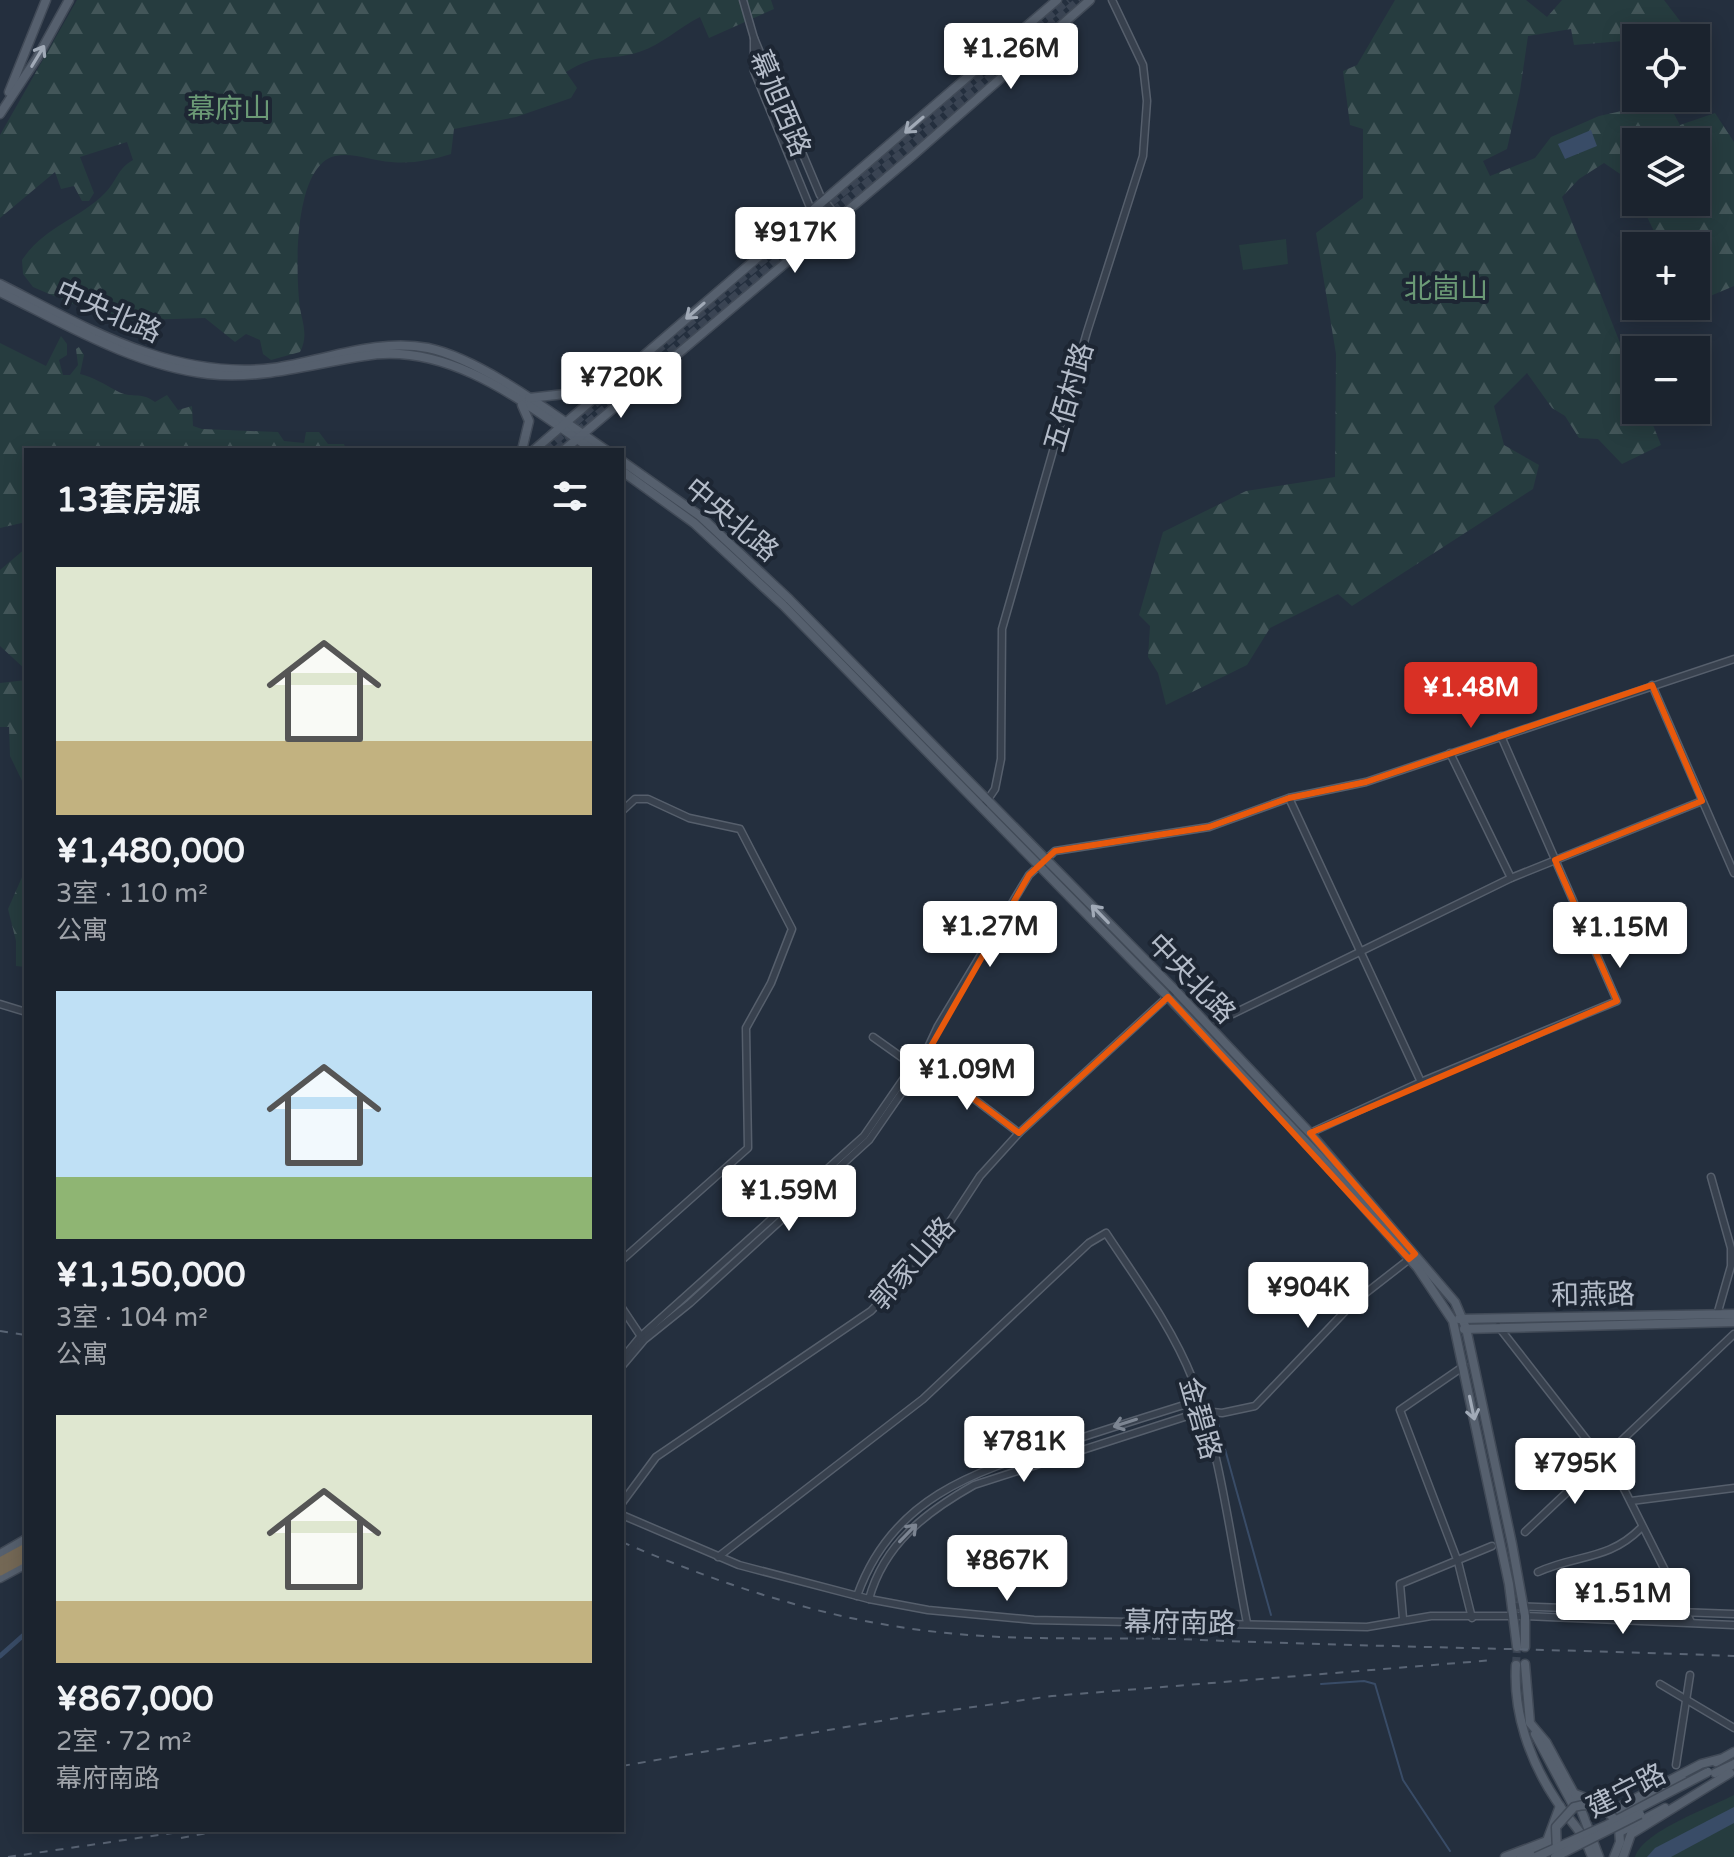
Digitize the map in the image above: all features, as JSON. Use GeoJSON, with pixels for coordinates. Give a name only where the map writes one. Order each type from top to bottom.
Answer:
{"type":"FeatureCollection","features":[{"type":"Feature","properties":{"kind":"highway"},"geometry":{"type":"LineString","coordinates":[[0,1558],[24,1549]]}},
{"type":"Feature","properties":{"kind":"highway"},"geometry":{"type":"LineString","coordinates":[[0,1571],[24,1558]]}},
{"type":"Feature","properties":{"kind":"main road"},"geometry":{"type":"LineString","coordinates":[[1,112],[46,0]]}},
{"type":"Feature","properties":{"kind":"main road"},"geometry":{"type":"LineString","coordinates":[[1,112],[37,58],[69,0]]}},
{"type":"Feature","properties":{"kind":"main road"},"geometry":{"type":"LineString","coordinates":[[536,448],[1057,0]]}},
{"type":"Feature","properties":{"kind":"main road"},"geometry":{"type":"LineString","coordinates":[[566,448],[1090,0]]}},
{"type":"Feature","properties":{"kind":"main road","name":"中央北路"},"geometry":{"type":"LineString","coordinates":[[0,284],[104,337],[163,360],[205,368],[273,368],[364,349],[409,346],[446,353],[561,424],[591,448]]}},
{"type":"Feature","properties":{"kind":"main road","name":"中央北路"},"geometry":{"type":"LineString","coordinates":[[0,292],[102,343],[161,366],[244,376],[385,353],[409,354],[460,367],[525,401]]}},
{"type":"Feature","properties":{"kind":"main road"},"geometry":{"type":"LineString","coordinates":[[522,448],[529,421],[525,401],[574,393],[639,359]]}},
{"type":"Feature","properties":{"kind":"main road","name":"中央北路"},"geometry":{"type":"LineString","coordinates":[[578,436],[602,448]]}},
{"type":"Feature","properties":{"kind":"main road","name":"中央北路"},"geometry":{"type":"LineString","coordinates":[[624,462],[700,516],[743,553],[985,805],[1037,866],[1171,994],[1208,1026],[1310,1133],[1412,1256],[1453,1321],[1521,1647],[1525,1616],[1523,1605],[1466,1328],[1455,1302],[1412,1256],[1317,1154],[1171,994],[1045,858],[985,805],[738,560],[624,473]]}},
{"type":"Feature","properties":{"kind":"main road","name":"和燕路"},"geometry":{"type":"LineString","coordinates":[[1455,1332],[1466,1328],[1716,1318],[1734,1314]]}},
{"type":"Feature","properties":{"kind":"main road","name":"和燕路"},"geometry":{"type":"LineString","coordinates":[[1453,1321],[1462,1318],[1716,1318],[1734,1322]]}},
{"type":"Feature","properties":{"kind":"main road"},"geometry":{"type":"LineString","coordinates":[[0,1558],[24,1540]]}},
{"type":"Feature","properties":{"kind":"main road"},"geometry":{"type":"LineString","coordinates":[[0,1578],[24,1565]]}},
{"type":"Feature","properties":{"kind":"main road"},"geometry":{"type":"LineString","coordinates":[[1520,1665],[1533,1759],[1581,1829],[1592,1857]]}},
{"type":"Feature","properties":{"kind":"main road"},"geometry":{"type":"LineString","coordinates":[[1527,1725],[1567,1809]]}},
{"type":"Feature","properties":{"kind":"main road"},"geometry":{"type":"LineString","coordinates":[[1527,1725],[1546,1742],[1574,1794],[1599,1857]]}},
{"type":"Feature","properties":{"kind":"main road"},"geometry":{"type":"LineString","coordinates":[[1574,1794],[1615,1809],[1701,1764],[1734,1758]]}},
{"type":"Feature","properties":{"kind":"main road","name":"建宁路"},"geometry":{"type":"LineString","coordinates":[[1536,1857],[1605,1826],[1734,1758]]}},
{"type":"Feature","properties":{"kind":"main road","name":"建宁路"},"geometry":{"type":"LineString","coordinates":[[1558,1857],[1734,1758]]}},
{"type":"Feature","properties":{"kind":"main road"},"geometry":{"type":"LineString","coordinates":[[1612,1816],[1720,1759]]}},
{"type":"Feature","properties":{"kind":"main road"},"geometry":{"type":"LineString","coordinates":[[1620,1832],[1732,1772]]}},
{"type":"Feature","properties":{"kind":"main road"},"geometry":{"type":"LineString","coordinates":[[1623,1857],[1631,1834],[1732,1772]]}},
{"type":"Feature","properties":{"kind":"main road"},"geometry":{"type":"LineString","coordinates":[[1505,1857],[1547,1841],[1567,1809],[1594,1805],[1612,1816],[1620,1832],[1614,1857]]}},
{"type":"Feature","properties":{"kind":"main road"},"geometry":{"type":"LineString","coordinates":[[1558,1857],[1556,1827],[1567,1809]]}},
{"type":"Feature","properties":{"kind":"main road"},"geometry":{"type":"LineString","coordinates":[[1521,1857],[1555,1844]]}},
{"type":"Feature","properties":{"kind":"street"},"geometry":{"type":"LineString","coordinates":[[743,0],[754,38]]}},
{"type":"Feature","properties":{"kind":"street","name":"五佰村路"},"geometry":{"type":"LineString","coordinates":[[985,805],[995,789],[1001,759],[1002,629],[1087,332],[1143,156],[1147,101],[1143,65],[1112,0]]}},
{"type":"Feature","properties":{"kind":"street","name":"幕旭西路"},"geometry":{"type":"LineString","coordinates":[[754,38],[820,195],[838,218]]}},
{"type":"Feature","properties":{"kind":"street","name":"幕旭西路"},"geometry":{"type":"LineString","coordinates":[[754,38],[754,71],[812,211],[825,228]]}},
{"type":"Feature","properties":{"kind":"street"},"geometry":{"type":"LineString","coordinates":[[624,1364],[644,1340],[690,1303],[869,1140],[1037,866],[1055,851],[1209,827],[1289,798],[1366,782],[1734,659]]}},
{"type":"Feature","properties":{"kind":"street"},"geometry":{"type":"LineString","coordinates":[[1652,685],[1734,873]]}},
{"type":"Feature","properties":{"kind":"street"},"geometry":{"type":"LineString","coordinates":[[1310,1133],[1421,1082],[1617,1001],[1501,736]]}},
{"type":"Feature","properties":{"kind":"street"},"geometry":{"type":"LineString","coordinates":[[1450,753],[1511,878]]}},
{"type":"Feature","properties":{"kind":"street"},"geometry":{"type":"LineString","coordinates":[[1289,798],[1421,1082]]}},
{"type":"Feature","properties":{"kind":"street"},"geometry":{"type":"LineString","coordinates":[[624,809],[635,799],[648,799],[689,818],[740,829],[792,929],[771,983],[746,1028],[748,1148],[624,1258]]}},
{"type":"Feature","properties":{"kind":"street"},"geometry":{"type":"LineString","coordinates":[[1208,1026],[1511,878],[1702,801]]}},
{"type":"Feature","properties":{"kind":"street","name":"郭家山路"},"geometry":{"type":"LineString","coordinates":[[624,1500],[656,1457],[871,1311],[942,1234],[980,1176],[1019,1133],[1171,994]]}},
{"type":"Feature","properties":{"kind":"street"},"geometry":{"type":"LineString","coordinates":[[0,1004],[24,1011]]}},
{"type":"Feature","properties":{"kind":"street"},"geometry":{"type":"LineString","coordinates":[[873,1037],[916,1067],[927,1066],[936,1070],[1019,1133]]}},
{"type":"Feature","properties":{"kind":"street"},"geometry":{"type":"LineString","coordinates":[[624,1357],[640,1337],[864,1136],[916,1067]]}},
{"type":"Feature","properties":{"kind":"street"},"geometry":{"type":"LineString","coordinates":[[1711,1177],[1731,1248],[1731,1266],[1716,1318]]}},
{"type":"Feature","properties":{"kind":"street","name":"金碧路"},"geometry":{"type":"LineString","coordinates":[[718,1557],[923,1399],[1089,1243],[1106,1233],[1176,1344],[1200,1400],[1247,1623]]}},
{"type":"Feature","properties":{"kind":"street"},"geometry":{"type":"LineString","coordinates":[[869,1599],[884,1563],[904,1536],[926,1515],[974,1485],[1203,1411],[1222,1413],[1255,1406],[1353,1303],[1412,1256]]}},
{"type":"Feature","properties":{"kind":"street"},"geometry":{"type":"LineString","coordinates":[[624,1311],[644,1340]]}},
{"type":"Feature","properties":{"kind":"street"},"geometry":{"type":"LineString","coordinates":[[1498,1326],[1605,1459],[1631,1501],[1641,1528],[1691,1622]]}},
{"type":"Feature","properties":{"kind":"street"},"geometry":{"type":"LineString","coordinates":[[1525,1532],[1734,1334]]}},
{"type":"Feature","properties":{"kind":"street"},"geometry":{"type":"LineString","coordinates":[[1464,1366],[1400,1410],[1458,1562],[1472,1618]]}},
{"type":"Feature","properties":{"kind":"street"},"geometry":{"type":"LineString","coordinates":[[857,1596],[875,1559],[921,1506],[968,1475],[1200,1400]]}},
{"type":"Feature","properties":{"kind":"street"},"geometry":{"type":"LineString","coordinates":[[1157,1413],[1163,1418],[1160,1424]]}},
{"type":"Feature","properties":{"kind":"street"},"geometry":{"type":"LineString","coordinates":[[1631,1501],[1734,1488]]}},
{"type":"Feature","properties":{"kind":"street","name":"幕府南路"},"geometry":{"type":"LineString","coordinates":[[624,1516],[718,1557],[869,1599],[984,1617],[1367,1627],[1403,1618],[1472,1618],[1513,1611]]}},
{"type":"Feature","properties":{"kind":"street"},"geometry":{"type":"LineString","coordinates":[[1538,1572],[1574,1560],[1600,1556],[1641,1528]]}},
{"type":"Feature","properties":{"kind":"street"},"geometry":{"type":"LineString","coordinates":[[1403,1618],[1400,1584],[1492,1546]]}},
{"type":"Feature","properties":{"kind":"street"},"geometry":{"type":"LineString","coordinates":[[875,1559],[877,1564],[884,1563]]}},
{"type":"Feature","properties":{"kind":"street"},"geometry":{"type":"LineString","coordinates":[[1513,1611],[1523,1605],[1734,1614]]}},
{"type":"Feature","properties":{"kind":"street"},"geometry":{"type":"LineString","coordinates":[[1513,1611],[1525,1616],[1734,1625]]}},
{"type":"Feature","properties":{"kind":"street"},"geometry":{"type":"LineString","coordinates":[[1676,1765],[1690,1675]]}},
{"type":"Feature","properties":{"kind":"street"},"geometry":{"type":"LineString","coordinates":[[1660,1684],[1734,1728]]}},
{"type":"Feature","properties":{"kind":"highlighted area"},"geometry":{"type":"Polygon","coordinates":[[[1652,685],[1702,801],[1555,860],[1617,1001],[1310,1133],[1415,1254],[1409,1259],[1168,997],[1019,1133],[936,1070],[918,1069],[1029,875],[1055,851],[1209,827],[1289,798],[1366,782],[1652,685]]]}},
{"type":"Feature","properties":{"kind":"green space","name":"幕府山"},"geometry":{"type":"Polygon","coordinates":[[[77,0],[771,0],[774,9],[709,38],[700,17],[648,49],[587,61],[566,72],[577,88],[571,98],[516,117],[454,129],[451,154],[407,162],[342,155],[322,164],[312,178],[300,219],[298,264],[303,345],[300,352],[271,360],[263,354],[260,340],[246,334],[235,342],[205,318],[112,321],[33,287],[23,274],[22,260],[31,248],[95,202],[133,160],[127,142],[80,157],[94,193],[89,201],[82,201],[74,186],[61,189],[55,172],[0,218],[0,135],[77,0]]]}},
{"type":"Feature","properties":{"kind":"green space","name":"北崮山"},"geometry":{"type":"Polygon","coordinates":[[[1395,0],[1526,0],[1547,17],[1562,0],[1664,0],[1682,24],[1622,24],[1622,41],[1574,45],[1571,29],[1528,36],[1507,149],[1483,161],[1490,176],[1535,158],[1551,137],[1599,116],[1622,111],[1673,112],[1680,125],[1715,113],[1734,142],[1734,286],[1710,296],[1710,232],[1654,232],[1647,216],[1710,216],[1710,128],[1622,128],[1622,175],[1604,163],[1579,179],[1562,197],[1622,348],[1622,424],[1653,424],[1661,445],[1622,464],[1598,439],[1579,438],[1565,416],[1552,408],[1527,373],[1494,406],[1504,445],[1539,465],[1533,489],[1352,606],[1338,594],[1270,628],[1247,665],[1166,705],[1158,673],[1148,657],[1150,626],[1139,615],[1163,532],[1246,491],[1335,477],[1336,354],[1316,233],[1363,198],[1363,129],[1350,125],[1343,71],[1357,65],[1395,0]]]}},
{"type":"Feature","properties":{"kind":"green space"},"geometry":{"type":"Polygon","coordinates":[[[1286,239],[1288,264],[1243,270],[1239,245],[1286,239]]]}},
{"type":"Feature","properties":{"kind":"green space"},"geometry":{"type":"Polygon","coordinates":[[[61,336],[67,344],[67,355],[59,360],[63,375],[70,375],[78,365],[76,349],[79,347],[84,355],[80,374],[122,393],[155,402],[167,395],[178,410],[192,406],[193,426],[278,432],[284,441],[304,443],[306,432],[319,432],[328,444],[344,444],[345,448],[24,448],[24,522],[0,528],[0,343],[46,366],[61,336]]]}},
{"type":"Feature","properties":{"kind":"green space"},"geometry":{"type":"Polygon","coordinates":[[[24,550],[24,668],[0,646],[0,570],[24,550]]]}},
{"type":"Feature","properties":{"kind":"green space"},"geometry":{"type":"Polygon","coordinates":[[[24,680],[24,785],[10,756],[9,727],[0,727],[0,683],[24,680]]]}},
{"type":"Feature","properties":{"kind":"green space"},"geometry":{"type":"Polygon","coordinates":[[[24,873],[24,967],[16,966],[16,941],[8,909],[24,873]]]}},
{"type":"Feature","properties":{"kind":"green space"},"geometry":{"type":"Polygon","coordinates":[[[1734,1795],[1734,1857],[1635,1857],[1650,1838],[1663,1829],[1734,1795]]]}},
{"type":"Feature","properties":{"kind":"water"},"geometry":{"type":"Polygon","coordinates":[[[1591,130],[1597,146],[1565,159],[1558,144],[1591,130]]]}},
{"type":"Feature","properties":{"kind":"water"},"geometry":{"type":"Polygon","coordinates":[[[1734,1807],[1734,1823],[1671,1857],[1647,1857],[1655,1848],[1734,1807]]]}},
{"type":"Feature","properties":{"kind":"waterway"},"geometry":{"type":"LineString","coordinates":[[1218,1424],[1271,1615]]}},
{"type":"Feature","properties":{"kind":"waterway"},"geometry":{"type":"LineString","coordinates":[[0,1656],[24,1635]]}},
{"type":"Feature","properties":{"kind":"waterway"},"geometry":{"type":"LineString","coordinates":[[1321,1684],[1364,1681],[1375,1684],[1403,1780],[1450,1851]]}},
{"type":"Feature","properties":{"kind":"tunnel"},"geometry":{"type":"LineString","coordinates":[[547,448],[603,396],[1068,0]]}},
{"type":"Feature","properties":{"kind":"tunnel"},"geometry":{"type":"LineString","coordinates":[[559,448],[1080,0]]}},
{"type":"Feature","properties":{"kind":"tunnel"},"geometry":{"type":"LineString","coordinates":[[1516,1665],[1517,1647]]}},
{"type":"Feature","properties":{"kind":"railway"},"geometry":{"type":"LineString","coordinates":[[0,1331],[24,1335]]}},
{"type":"Feature","properties":{"kind":"railway"},"geometry":{"type":"LineString","coordinates":[[624,1543],[701,1574],[781,1600],[863,1620],[947,1633],[1734,1656]]}},
{"type":"Feature","properties":{"kind":"railway"},"geometry":{"type":"LineString","coordinates":[[624,1766],[909,1716],[1052,1696],[1494,1660]]}},
{"type":"Feature","properties":{"kind":"railway"},"geometry":{"type":"LineString","coordinates":[[8,1857],[179,1832]]}},
{"type":"Feature","properties":{"kind":"railway"},"geometry":{"type":"LineString","coordinates":[[181,1838],[213,1832]]}}]}
